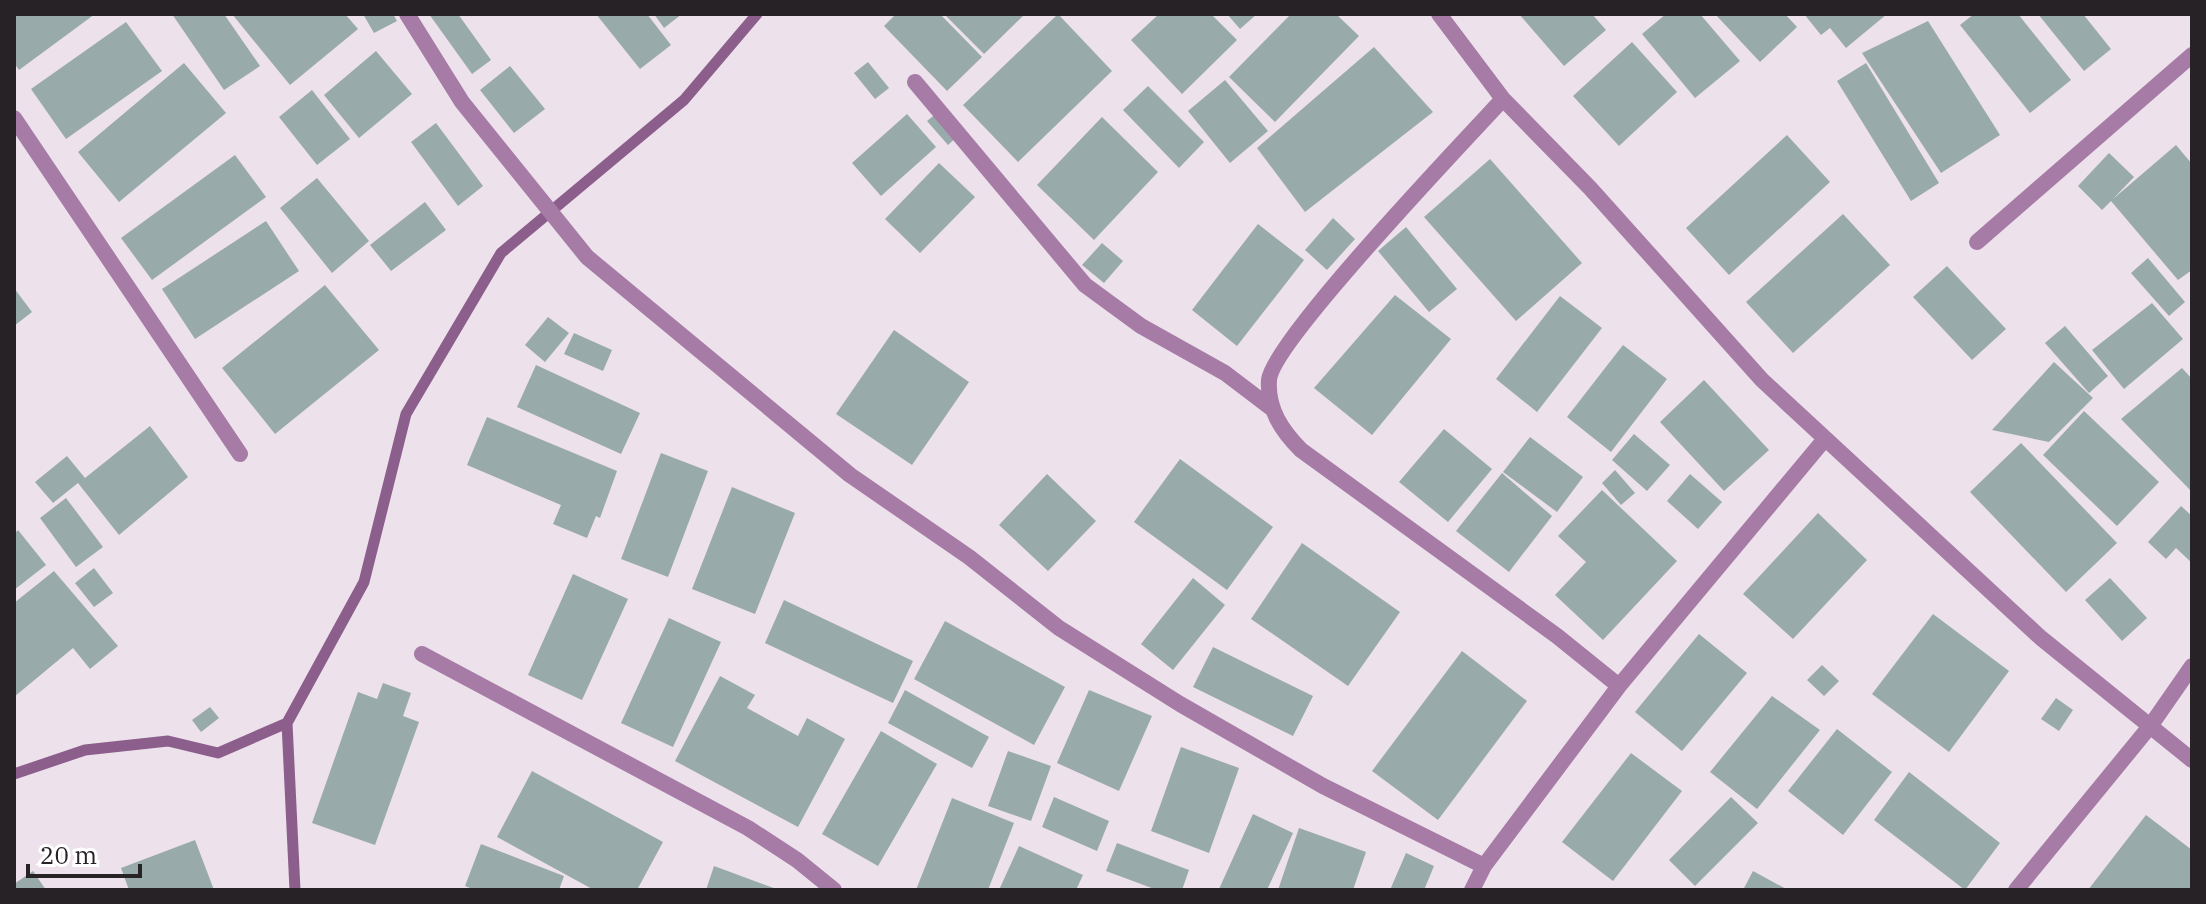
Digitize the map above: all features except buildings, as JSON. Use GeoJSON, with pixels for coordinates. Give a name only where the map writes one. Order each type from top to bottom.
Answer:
{"type":"FeatureCollection","features":[{"type":"Feature","properties":{"kind":"street"},"geometry":{"type":"LineString","coordinates":[[407,14],[462,102],[587,257],[850,475],[969,557],[1059,628],[1180,704],[1323,786],[1484,866]]}},
{"type":"Feature","properties":{"kind":"street"},"geometry":{"type":"LineString","coordinates":[[1439,14],[1503,99],[1590,188],[1762,380],[2041,638],[2192,760]]}},
{"type":"Feature","properties":{"kind":"street"},"geometry":{"type":"LineString","coordinates":[[1977,242],[2192,55]]}},
{"type":"Feature","properties":{"kind":"street"},"geometry":{"type":"LineString","coordinates":[[915,82],[1085,285],[1141,326],[1225,373],[1271,408]]}},
{"type":"Feature","properties":{"kind":"street"},"geometry":{"type":"LineString","coordinates":[[1503,99],[1409,200],[1300,328],[1269,377],[1271,408],[1284,433],[1301,450],[1557,636],[1619,686]]}},
{"type":"Feature","properties":{"kind":"street"},"geometry":{"type":"LineString","coordinates":[[14,118],[240,454]]}},
{"type":"Feature","properties":{"kind":"street"},"geometry":{"type":"LineString","coordinates":[[1472,890],[1484,866],[1619,686],[1824,440]]}},
{"type":"Feature","properties":{"kind":"street"},"geometry":{"type":"LineString","coordinates":[[422,654],[748,828],[797,860],[834,890]]}},
{"type":"Feature","properties":{"kind":"street"},"geometry":{"type":"LineString","coordinates":[[2016,890],[2151,725],[2192,666]]}},
{"type":"Feature","properties":{"kind":"waterway"},"geometry":{"type":"LineString","coordinates":[[14,774],[85,750],[168,741],[218,753],[287,723],[364,582],[406,414],[501,253],[684,100],[757,14]]}},
{"type":"Feature","properties":{"kind":"waterway"},"geometry":{"type":"LineString","coordinates":[[287,723],[295,890]]}}]}
